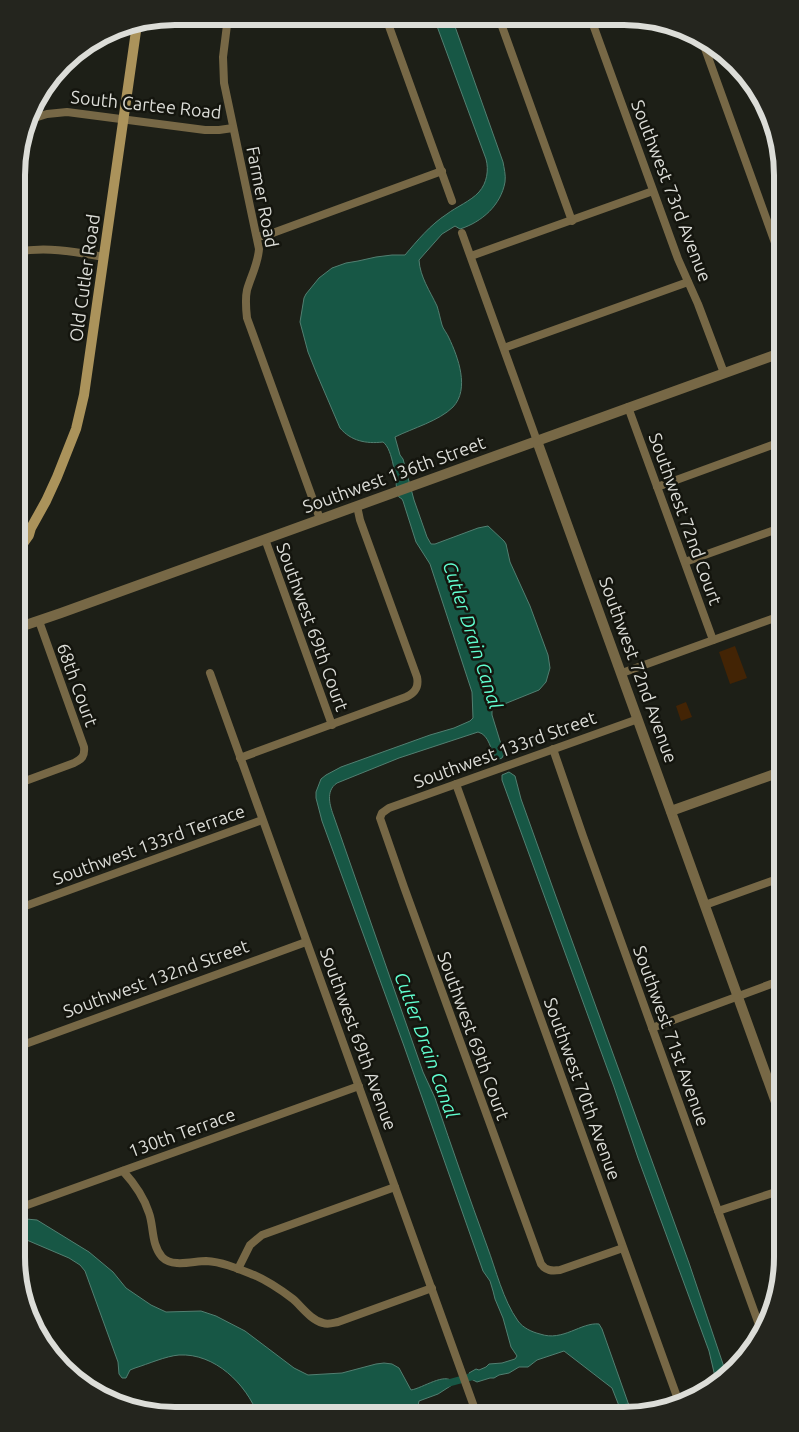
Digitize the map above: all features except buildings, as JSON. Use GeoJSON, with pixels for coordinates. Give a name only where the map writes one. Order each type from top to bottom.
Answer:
{"type":"FeatureCollection","features":[{"type":"Feature","properties":{"kind":"main road","name":"Old Cutler Road"},"geometry":{"type":"LineString","coordinates":[[25,541],[58,477],[77,424],[86,382],[135,31]]}},
{"type":"Feature","properties":{"kind":"main road"},"geometry":{"type":"LineString","coordinates":[[25,532],[31,528]]}},
{"type":"Feature","properties":{"kind":"street","name":"Farmer Road"},"geometry":{"type":"LineString","coordinates":[[227,25],[223,73],[259,249],[258,260],[246,295],[247,318],[320,519]]}},
{"type":"Feature","properties":{"kind":"street"},"geometry":{"type":"LineString","coordinates":[[389,25],[452,201]]}},
{"type":"Feature","properties":{"kind":"street"},"geometry":{"type":"LineString","coordinates":[[502,25],[572,220]]}},
{"type":"Feature","properties":{"kind":"street","name":"Southwest 73rd Avenue"},"geometry":{"type":"LineString","coordinates":[[593,25],[678,259],[698,304],[724,373]]}},
{"type":"Feature","properties":{"kind":"street"},"geometry":{"type":"LineString","coordinates":[[704,48],[774,240]]}},
{"type":"Feature","properties":{"kind":"street","name":"South Cartee Road"},"geometry":{"type":"LineString","coordinates":[[36,118],[47,114],[67,112],[206,130],[233,128]]}},
{"type":"Feature","properties":{"kind":"street"},"geometry":{"type":"LineString","coordinates":[[257,237],[270,234],[442,171]]}},
{"type":"Feature","properties":{"kind":"street"},"geometry":{"type":"LineString","coordinates":[[471,256],[653,191]]}},
{"type":"Feature","properties":{"kind":"street","name":"Southwest 72nd Avenue"},"geometry":{"type":"LineString","coordinates":[[462,232],[774,1096]]}},
{"type":"Feature","properties":{"kind":"street"},"geometry":{"type":"LineString","coordinates":[[25,251],[52,250],[104,257]]}},
{"type":"Feature","properties":{"kind":"street"},"geometry":{"type":"LineString","coordinates":[[504,348],[688,282]]}},
{"type":"Feature","properties":{"kind":"street","name":"Southwest 136th Street"},"geometry":{"type":"LineString","coordinates":[[25,625],[774,355]]}},
{"type":"Feature","properties":{"kind":"street","name":"Southwest 72nd Court"},"geometry":{"type":"LineString","coordinates":[[628,408],[714,640]]}},
{"type":"Feature","properties":{"kind":"street"},"geometry":{"type":"LineString","coordinates":[[657,487],[774,444]]}},
{"type":"Feature","properties":{"kind":"street"},"geometry":{"type":"LineString","coordinates":[[240,758],[406,697],[413,694],[417,688],[416,677],[356,506]]}},
{"type":"Feature","properties":{"kind":"street"},"geometry":{"type":"LineString","coordinates":[[685,562],[774,530]]}},
{"type":"Feature","properties":{"kind":"street","name":"Southwest 69th Court"},"geometry":{"type":"LineString","coordinates":[[265,539],[332,724]]}},
{"type":"Feature","properties":{"kind":"street"},"geometry":{"type":"LineString","coordinates":[[622,673],[774,618]]}},
{"type":"Feature","properties":{"kind":"street","name":"68th Court"},"geometry":{"type":"LineString","coordinates":[[25,781],[74,763],[81,759],[84,754],[84,748],[39,621]]}},
{"type":"Feature","properties":{"kind":"street","name":"Southwest 69th Avenue"},"geometry":{"type":"LineString","coordinates":[[210,674],[474,1407]]}},
{"type":"Feature","properties":{"kind":"street","name":"Southwest 133rd Street"},"geometry":{"type":"LineString","coordinates":[[383,812],[392,807],[638,719]]}},
{"type":"Feature","properties":{"kind":"street","name":"Southwest 71st Avenue"},"geometry":{"type":"LineString","coordinates":[[553,749],[759,1323]]}},
{"type":"Feature","properties":{"kind":"street"},"geometry":{"type":"LineString","coordinates":[[671,811],[774,774]]}},
{"type":"Feature","properties":{"kind":"street","name":"Southwest 70th Avenue"},"geometry":{"type":"LineString","coordinates":[[456,784],[677,1397]]}},
{"type":"Feature","properties":{"kind":"street","name":"Southwest 69th Court"},"geometry":{"type":"LineString","coordinates":[[383,812],[380,818],[382,826],[539,1260],[545,1268],[555,1271],[623,1248]]}},
{"type":"Feature","properties":{"kind":"street","name":"Southwest 133rd Terrace"},"geometry":{"type":"LineString","coordinates":[[25,906],[262,820]]}},
{"type":"Feature","properties":{"kind":"street"},"geometry":{"type":"LineString","coordinates":[[705,905],[774,879]]}},
{"type":"Feature","properties":{"kind":"street","name":"Southwest 132nd Street"},"geometry":{"type":"LineString","coordinates":[[25,1043],[306,942]]}},
{"type":"Feature","properties":{"kind":"street"},"geometry":{"type":"LineString","coordinates":[[652,1028],[774,983]]}},
{"type":"Feature","properties":{"kind":"street","name":"130th Terrace"},"geometry":{"type":"LineString","coordinates":[[25,1206],[359,1086]]}},
{"type":"Feature","properties":{"kind":"street"},"geometry":{"type":"LineString","coordinates":[[123,1171],[130,1178],[144,1200],[150,1216],[154,1242],[163,1258],[175,1263],[208,1261],[238,1269],[275,1286],[314,1318],[325,1324],[338,1322],[432,1288]]}},
{"type":"Feature","properties":{"kind":"street"},"geometry":{"type":"LineString","coordinates":[[238,1269],[250,1245],[262,1235],[395,1187]]}},
{"type":"Feature","properties":{"kind":"street"},"geometry":{"type":"LineString","coordinates":[[718,1211],[774,1193]]}},
{"type":"Feature","properties":{"kind":"shaded area"},"geometry":{"type":"Polygon","coordinates":[[[735,646],[747,678],[730,684],[719,652],[735,646]]]}},
{"type":"Feature","properties":{"kind":"shaded area"},"geometry":{"type":"Polygon","coordinates":[[[686,702],[692,717],[681,721],[676,706],[686,702]]]}},
{"type":"Feature","properties":{"kind":"water","name":"Cutler Drain Canal"},"geometry":{"type":"Polygon","coordinates":[[[437,25],[454,25],[503,162],[505,182],[499,198],[489,212],[468,226],[460,229],[455,226],[442,234],[419,260],[423,278],[437,306],[443,327],[459,363],[462,382],[461,391],[458,400],[447,412],[395,437],[414,500],[431,544],[488,526],[504,541],[510,562],[530,606],[548,655],[550,668],[546,682],[539,690],[492,709],[492,715],[504,754],[502,758],[497,760],[485,736],[478,732],[399,758],[337,783],[331,790],[330,804],[423,1072],[435,1098],[508,1304],[520,1323],[534,1332],[548,1336],[556,1336],[592,1324],[599,1324],[630,1407],[619,1407],[612,1388],[564,1351],[537,1360],[528,1367],[519,1367],[494,1378],[477,1382],[471,1379],[469,1373],[476,1369],[479,1370],[489,1364],[515,1359],[517,1356],[511,1347],[490,1281],[483,1271],[322,821],[316,798],[316,792],[321,779],[341,767],[454,728],[473,718],[472,692],[430,564],[416,542],[403,501],[397,493],[389,451],[383,442],[359,441],[349,436],[340,428],[308,352],[300,322],[304,298],[319,278],[332,268],[376,257],[405,255],[435,223],[479,192],[486,181],[486,159],[437,25]]]}},
{"type":"Feature","properties":{"kind":"water"},"geometry":{"type":"Polygon","coordinates":[[[509,772],[515,776],[521,799],[689,1263],[724,1368],[715,1376],[709,1351],[502,780],[502,775],[509,772]]]}},
{"type":"Feature","properties":{"kind":"water"},"geometry":{"type":"Polygon","coordinates":[[[25,1219],[37,1220],[89,1252],[113,1272],[126,1288],[151,1305],[166,1312],[201,1311],[216,1316],[245,1331],[294,1368],[308,1375],[342,1373],[384,1363],[392,1364],[399,1368],[411,1390],[445,1379],[453,1382],[452,1385],[438,1394],[419,1401],[418,1407],[255,1407],[246,1392],[228,1373],[205,1359],[192,1356],[179,1355],[163,1358],[130,1370],[126,1378],[122,1378],[119,1374],[118,1362],[85,1271],[80,1265],[69,1258],[25,1239],[25,1219]]]}},
{"type":"Feature","properties":{"kind":"waterway"},"geometry":{"type":"LineString","coordinates":[[445,1384],[478,1375]]}}]}
